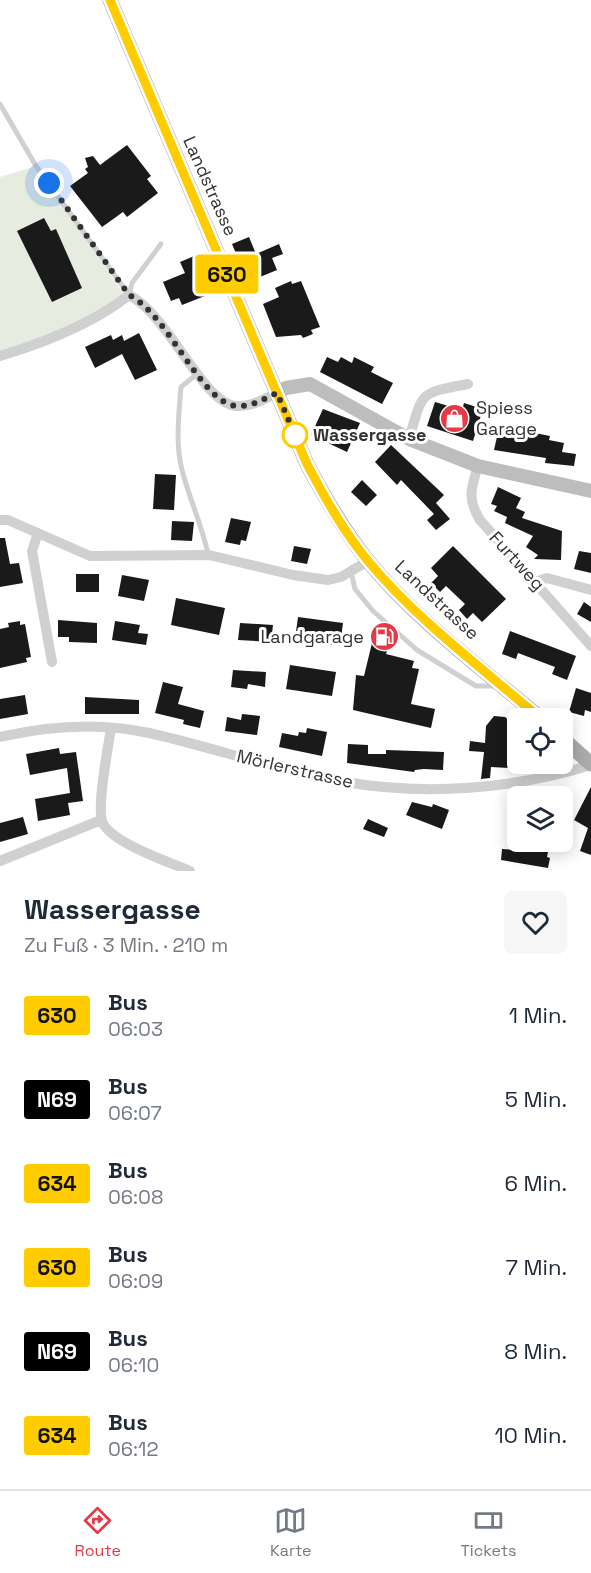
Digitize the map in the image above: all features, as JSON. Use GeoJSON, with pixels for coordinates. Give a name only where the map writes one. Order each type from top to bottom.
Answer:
{"type":"FeatureCollection","features":[{"type":"Feature","properties":{"kind":"main road","name":"Landstrasse"},"geometry":{"type":"LineString","coordinates":[[110,0],[317,482],[345,529],[368,561],[420,615],[528,708]]}},
{"type":"Feature","properties":{"kind":"main road"},"geometry":{"type":"LineString","coordinates":[[573,748],[591,765]]}},
{"type":"Feature","properties":{"kind":"street"},"geometry":{"type":"LineString","coordinates":[[0,356],[64,332],[109,309],[129,295],[144,305],[159,321],[197,374],[212,386],[221,402],[237,406],[253,404],[286,387],[310,384],[409,439],[478,466],[563,487],[591,491]]}},
{"type":"Feature","properties":{"kind":"street"},"geometry":{"type":"LineString","coordinates":[[409,439],[421,398],[431,391],[468,384]]}},
{"type":"Feature","properties":{"kind":"street","name":"Furtweg"},"geometry":{"type":"LineString","coordinates":[[478,466],[469,493],[472,508],[591,646]]}},
{"type":"Feature","properties":{"kind":"street"},"geometry":{"type":"LineString","coordinates":[[0,520],[8,520],[90,556],[209,555],[293,575],[327,580],[351,572],[368,561]]}},
{"type":"Feature","properties":{"kind":"street"},"geometry":{"type":"LineString","coordinates":[[38,533],[32,551],[52,662]]}},
{"type":"Feature","properties":{"kind":"street"},"geometry":{"type":"LineString","coordinates":[[536,582],[547,578],[591,590]]}},
{"type":"Feature","properties":{"kind":"street","name":"Mörlerstrasse"},"geometry":{"type":"LineString","coordinates":[[0,737],[63,726],[148,732],[341,782],[412,789],[501,785],[591,765]]}},
{"type":"Feature","properties":{"kind":"street"},"geometry":{"type":"LineString","coordinates":[[111,728],[101,819],[106,829],[123,841],[190,871]]}},
{"type":"Feature","properties":{"kind":"street"},"geometry":{"type":"LineString","coordinates":[[0,861],[101,819]]}},
{"type":"Feature","properties":{"kind":"lane"},"geometry":{"type":"LineString","coordinates":[[0,104],[36,166],[129,295]]}},
{"type":"Feature","properties":{"kind":"lane"},"geometry":{"type":"LineString","coordinates":[[129,295],[132,284],[161,244]]}},
{"type":"Feature","properties":{"kind":"lane"},"geometry":{"type":"LineString","coordinates":[[197,374],[181,387],[178,449],[182,471],[201,521],[209,555]]}},
{"type":"Feature","properties":{"kind":"lane"},"geometry":{"type":"LineString","coordinates":[[351,572],[356,589],[373,611],[417,650],[476,686],[502,685]]}},
{"type":"Feature","properties":{"kind":"shaded area"},"geometry":{"type":"Polygon","coordinates":[[[36,166],[125,296],[64,332],[0,355],[0,177],[36,166]]]}},
{"type":"Feature","properties":{"kind":"building"},"geometry":{"type":"Polygon","coordinates":[[[127,145],[151,176],[147,179],[158,193],[127,217],[123,212],[102,227],[70,186],[88,173],[85,169],[88,167],[85,158],[93,156],[100,165],[127,145]]]}},
{"type":"Feature","properties":{"kind":"building"},"geometry":{"type":"Polygon","coordinates":[[[44,218],[51,231],[56,229],[82,288],[52,302],[17,231],[44,218]]]}},
{"type":"Feature","properties":{"kind":"building"},"geometry":{"type":"Polygon","coordinates":[[[249,237],[256,254],[279,244],[283,254],[272,258],[277,270],[248,282],[232,244],[249,237]]]}},
{"type":"Feature","properties":{"kind":"building"},"geometry":{"type":"Polygon","coordinates":[[[199,254],[215,292],[182,305],[179,298],[171,301],[163,282],[185,273],[180,262],[199,254]]]}},
{"type":"Feature","properties":{"kind":"building"},"geometry":{"type":"Polygon","coordinates":[[[291,281],[292,284],[301,281],[320,327],[311,330],[313,334],[303,338],[301,335],[276,337],[263,304],[279,297],[275,288],[291,281]]]}},
{"type":"Feature","properties":{"kind":"building"},"geometry":{"type":"Polygon","coordinates":[[[139,333],[157,370],[135,380],[122,354],[95,368],[85,347],[111,335],[113,340],[122,335],[124,341],[139,333]]]}},
{"type":"Feature","properties":{"kind":"building"},"geometry":{"type":"Polygon","coordinates":[[[327,357],[338,362],[341,357],[352,363],[354,357],[374,367],[371,372],[393,383],[382,404],[320,372],[327,357]]]}},
{"type":"Feature","properties":{"kind":"building","name":"Spiess Garage"},"geometry":{"type":"Polygon","coordinates":[[[435,402],[462,410],[464,403],[483,409],[473,441],[427,426],[435,402]]]}},
{"type":"Feature","properties":{"kind":"building"},"geometry":{"type":"Polygon","coordinates":[[[323,409],[360,423],[347,452],[311,435],[323,409]]]}},
{"type":"Feature","properties":{"kind":"building"},"geometry":{"type":"Polygon","coordinates":[[[499,428],[534,436],[535,433],[550,436],[549,440],[564,443],[562,452],[576,454],[574,466],[545,463],[546,458],[494,450],[499,428]]]}},
{"type":"Feature","properties":{"kind":"building"},"geometry":{"type":"Polygon","coordinates":[[[391,445],[444,495],[436,503],[450,519],[436,530],[427,520],[434,514],[401,480],[397,485],[375,462],[391,445]]]}},
{"type":"Feature","properties":{"kind":"building"},"geometry":{"type":"Polygon","coordinates":[[[155,474],[176,475],[174,510],[153,509],[155,474]]]}},
{"type":"Feature","properties":{"kind":"building"},"geometry":{"type":"Polygon","coordinates":[[[362,480],[377,495],[366,506],[351,492],[362,480]]]}},
{"type":"Feature","properties":{"kind":"building"},"geometry":{"type":"Polygon","coordinates":[[[498,487],[521,498],[516,508],[525,512],[522,518],[562,531],[561,560],[534,559],[538,555],[526,547],[533,536],[505,523],[507,517],[494,511],[497,506],[491,504],[498,487]]]}},
{"type":"Feature","properties":{"kind":"building"},"geometry":{"type":"Polygon","coordinates":[[[231,518],[251,522],[246,541],[241,540],[240,545],[225,542],[231,518]]]}},
{"type":"Feature","properties":{"kind":"building"},"geometry":{"type":"Polygon","coordinates":[[[172,521],[194,522],[192,541],[171,540],[172,521]]]}},
{"type":"Feature","properties":{"kind":"building"},"geometry":{"type":"Polygon","coordinates":[[[0,538],[5,538],[10,564],[19,563],[23,583],[0,587],[0,538]]]}},
{"type":"Feature","properties":{"kind":"building"},"geometry":{"type":"Polygon","coordinates":[[[294,546],[311,549],[307,564],[291,561],[294,546]]]}},
{"type":"Feature","properties":{"kind":"building"},"geometry":{"type":"Polygon","coordinates":[[[453,546],[506,599],[482,622],[473,613],[467,619],[459,610],[465,604],[446,586],[440,592],[431,583],[438,576],[431,568],[453,546]]]}},
{"type":"Feature","properties":{"kind":"building"},"geometry":{"type":"Polygon","coordinates":[[[579,551],[591,553],[591,573],[574,569],[579,551]]]}},
{"type":"Feature","properties":{"kind":"building"},"geometry":{"type":"Polygon","coordinates":[[[76,574],[99,574],[99,592],[76,592],[76,574]]]}},
{"type":"Feature","properties":{"kind":"building"},"geometry":{"type":"Polygon","coordinates":[[[122,575],[149,580],[144,601],[118,596],[122,575]]]}},
{"type":"Feature","properties":{"kind":"building"},"geometry":{"type":"Polygon","coordinates":[[[176,598],[225,608],[219,635],[171,625],[176,598]]]}},
{"type":"Feature","properties":{"kind":"building"},"geometry":{"type":"Polygon","coordinates":[[[584,602],[591,607],[591,622],[577,614],[584,602]]]}},
{"type":"Feature","properties":{"kind":"building"},"geometry":{"type":"Polygon","coordinates":[[[298,617],[343,623],[340,646],[295,639],[298,617]]]}},
{"type":"Feature","properties":{"kind":"building"},"geometry":{"type":"Polygon","coordinates":[[[58,620],[97,623],[97,643],[69,642],[69,637],[58,637],[58,620]]]}},
{"type":"Feature","properties":{"kind":"building"},"geometry":{"type":"Polygon","coordinates":[[[20,621],[20,625],[25,624],[31,657],[26,658],[27,662],[0,668],[0,629],[9,627],[8,623],[20,621]]]}},
{"type":"Feature","properties":{"kind":"building"},"geometry":{"type":"Polygon","coordinates":[[[115,621],[140,625],[138,633],[148,634],[146,645],[112,640],[115,621]]]}},
{"type":"Feature","properties":{"kind":"building"},"geometry":{"type":"Polygon","coordinates":[[[240,623],[273,625],[271,642],[238,640],[240,623]]]}},
{"type":"Feature","properties":{"kind":"building"},"geometry":{"type":"Polygon","coordinates":[[[510,631],[576,656],[567,680],[552,674],[555,667],[518,653],[516,659],[502,654],[510,631]]]}},
{"type":"Feature","properties":{"kind":"building"},"geometry":{"type":"Polygon","coordinates":[[[372,643],[388,647],[386,654],[414,661],[412,668],[419,669],[411,704],[435,709],[431,728],[353,710],[356,675],[364,676],[372,643]]]}},
{"type":"Feature","properties":{"kind":"building"},"geometry":{"type":"Polygon","coordinates":[[[290,665],[336,672],[332,696],[286,689],[290,665]]]}},
{"type":"Feature","properties":{"kind":"building"},"geometry":{"type":"Polygon","coordinates":[[[233,670],[266,672],[265,687],[248,684],[247,689],[231,687],[233,670]]]}},
{"type":"Feature","properties":{"kind":"building"},"geometry":{"type":"Polygon","coordinates":[[[163,682],[183,687],[178,704],[204,711],[200,728],[183,724],[184,720],[155,713],[163,682]]]}},
{"type":"Feature","properties":{"kind":"building"},"geometry":{"type":"Polygon","coordinates":[[[576,688],[591,693],[591,712],[585,710],[584,716],[573,713],[573,708],[570,708],[576,688]]]}},
{"type":"Feature","properties":{"kind":"building"},"geometry":{"type":"Polygon","coordinates":[[[25,695],[28,714],[0,719],[0,699],[25,695]]]}},
{"type":"Feature","properties":{"kind":"building"},"geometry":{"type":"Polygon","coordinates":[[[85,697],[139,700],[139,714],[85,714],[85,697]]]}},
{"type":"Feature","properties":{"kind":"building"},"geometry":{"type":"Polygon","coordinates":[[[242,714],[260,716],[257,735],[225,731],[227,717],[241,720],[242,714]]]}},
{"type":"Feature","properties":{"kind":"building"},"geometry":{"type":"Polygon","coordinates":[[[494,716],[507,719],[507,768],[491,767],[490,778],[481,779],[484,752],[469,751],[470,741],[485,743],[486,726],[494,716]]]}},
{"type":"Feature","properties":{"kind":"building"},"geometry":{"type":"Polygon","coordinates":[[[307,728],[327,732],[322,756],[279,747],[282,733],[298,736],[299,732],[306,733],[307,728]]]}},
{"type":"Feature","properties":{"kind":"building"},"geometry":{"type":"Polygon","coordinates":[[[348,744],[368,745],[368,754],[386,754],[386,750],[444,752],[443,770],[424,769],[414,772],[347,763],[348,744]]]}},
{"type":"Feature","properties":{"kind":"building"},"geometry":{"type":"Polygon","coordinates":[[[59,748],[60,754],[76,752],[83,801],[68,803],[70,815],[38,821],[35,799],[70,793],[67,768],[30,775],[26,754],[59,748]]]}},
{"type":"Feature","properties":{"kind":"building"},"geometry":{"type":"Polygon","coordinates":[[[591,787],[591,855],[580,851],[588,828],[574,820],[591,787]]]}},
{"type":"Feature","properties":{"kind":"building"},"geometry":{"type":"Polygon","coordinates":[[[412,802],[432,807],[433,804],[449,810],[442,829],[406,815],[412,802]]]}},
{"type":"Feature","properties":{"kind":"building"},"geometry":{"type":"Polygon","coordinates":[[[23,817],[28,834],[0,842],[0,823],[23,817]]]}},
{"type":"Feature","properties":{"kind":"building"},"geometry":{"type":"Polygon","coordinates":[[[368,819],[388,828],[384,837],[363,829],[368,819]]]}},
{"type":"Feature","properties":{"kind":"building"},"geometry":{"type":"Polygon","coordinates":[[[502,849],[507,849],[507,852],[548,852],[547,857],[550,858],[548,868],[501,860],[502,849]]]}},
{"type":"Feature","properties":{"kind":"bus line","name":"630"},"geometry":{"type":"LineString","coordinates":[[110,0],[307,464],[328,502],[368,561],[397,593],[528,708]]}},
{"type":"Feature","properties":{"kind":"place","name":"Spiess Garage"},"geometry":{"type":"Point","coordinates":[455,418]}},
{"type":"Feature","properties":{"kind":"place","name":"Wassergasse"},"geometry":{"type":"Point","coordinates":[295,435]}},
{"type":"Feature","properties":{"kind":"place","name":"Landgarage"},"geometry":{"type":"Point","coordinates":[385,637]}},
{"type":"Feature","properties":{"kind":"route"},"geometry":{"type":"LineString","coordinates":[[49,183],[129,295],[144,305],[159,321],[215,398],[229,405],[245,406],[277,393],[295,435]]}}]}
